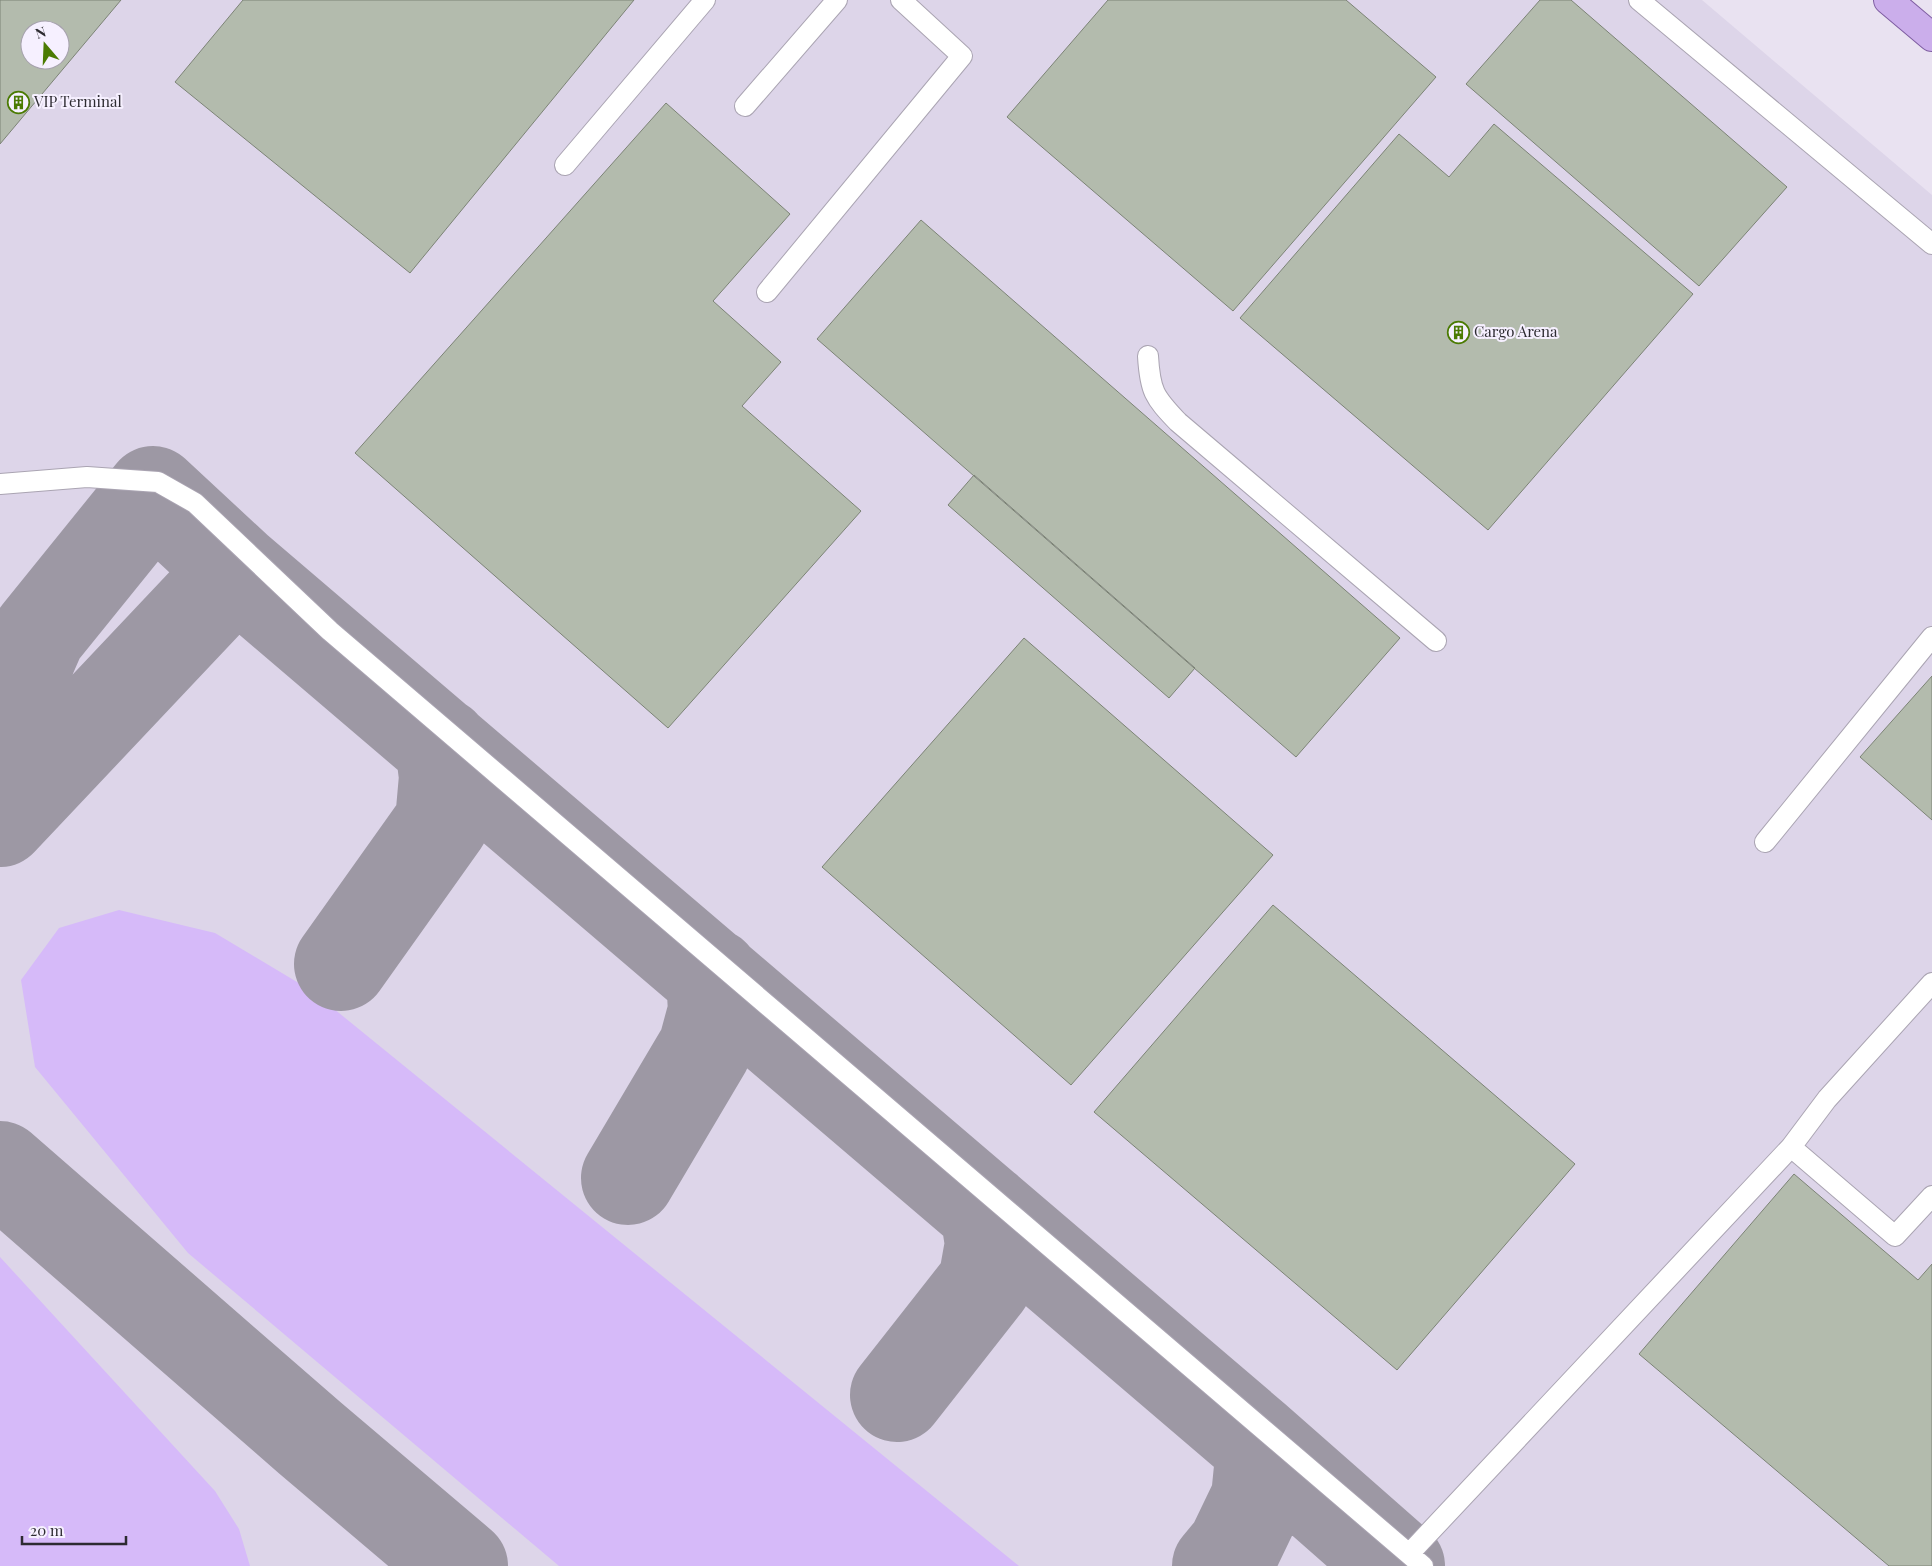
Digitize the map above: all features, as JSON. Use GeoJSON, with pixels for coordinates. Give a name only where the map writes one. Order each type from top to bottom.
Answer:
{"type":"FeatureCollection","features":[{"type":"Feature","properties":{"kind":"main road"},"geometry":{"type":"LineString","coordinates":[[1888,0],[1932,37]]}},
{"type":"Feature","properties":{"kind":"lane"},"geometry":{"type":"LineString","coordinates":[[565,165],[705,0]]}},
{"type":"Feature","properties":{"kind":"lane"},"geometry":{"type":"LineString","coordinates":[[746,106],[837,0]]}},
{"type":"Feature","properties":{"kind":"lane"},"geometry":{"type":"LineString","coordinates":[[767,292],[962,56],[901,0]]}},
{"type":"Feature","properties":{"kind":"lane"},"geometry":{"type":"LineString","coordinates":[[1639,0],[1932,244]]}},
{"type":"Feature","properties":{"kind":"lane"},"geometry":{"type":"LineString","coordinates":[[1148,356],[1150,383],[1160,404],[1178,422],[1436,641]]}},
{"type":"Feature","properties":{"kind":"lane"},"geometry":{"type":"LineString","coordinates":[[0,484],[87,477],[158,482],[195,503],[338,638],[1416,1560],[1791,1147],[1827,1099],[1932,983]]}},
{"type":"Feature","properties":{"kind":"lane"},"geometry":{"type":"LineString","coordinates":[[1765,842],[1932,637]]}},
{"type":"Feature","properties":{"kind":"lane"},"geometry":{"type":"LineString","coordinates":[[1791,1147],[1895,1236],[1932,1196]]}},
{"type":"Feature","properties":{"kind":"shaded area"},"geometry":{"type":"Polygon","coordinates":[[[0,0],[1702,0],[1932,195],[1932,1566],[0,1566],[0,0]]]}},
{"type":"Feature","properties":{"kind":"shaded area"},"geometry":{"type":"Polygon","coordinates":[[[119,910],[215,933],[312,991],[1019,1566],[559,1566],[188,1253],[35,1067],[21,980],[59,928],[119,910]]]}},
{"type":"Feature","properties":{"kind":"shaded area"},"geometry":{"type":"Polygon","coordinates":[[[0,1257],[215,1491],[239,1529],[250,1566],[0,1566],[0,1257]]]}},
{"type":"Feature","properties":{"kind":"building","name":"VIP Terminal"},"geometry":{"type":"Polygon","coordinates":[[[0,0],[121,0],[70,61],[70,20],[20,20],[20,70],[62,70],[0,144],[0,0]]]}},
{"type":"Feature","properties":{"kind":"building"},"geometry":{"type":"Polygon","coordinates":[[[243,0],[634,0],[410,273],[175,82],[243,0]]]}},
{"type":"Feature","properties":{"kind":"building"},"geometry":{"type":"Polygon","coordinates":[[[1108,0],[1346,0],[1436,77],[1233,311],[1007,117],[1108,0]]]}},
{"type":"Feature","properties":{"kind":"building"},"geometry":{"type":"Polygon","coordinates":[[[1540,0],[1571,0],[1787,187],[1699,286],[1466,84],[1540,0]]]}},
{"type":"Feature","properties":{"kind":"building"},"geometry":{"type":"Polygon","coordinates":[[[666,103],[790,214],[713,301],[781,362],[742,406],[861,511],[668,728],[355,453],[666,103]]]}},
{"type":"Feature","properties":{"kind":"building","name":"Cargo Arena"},"geometry":{"type":"Polygon","coordinates":[[[1494,124],[1693,294],[1488,530],[1240,318],[1399,134],[1449,177],[1494,124]]]}},
{"type":"Feature","properties":{"kind":"building"},"geometry":{"type":"Polygon","coordinates":[[[921,220],[1400,638],[1296,757],[817,339],[921,220]]]}},
{"type":"Feature","properties":{"kind":"building"},"geometry":{"type":"Polygon","coordinates":[[[974,475],[1195,668],[1169,698],[948,505],[974,475]]]}},
{"type":"Feature","properties":{"kind":"building"},"geometry":{"type":"Polygon","coordinates":[[[1024,638],[1273,855],[1071,1085],[822,867],[1024,638]]]}},
{"type":"Feature","properties":{"kind":"building"},"geometry":{"type":"Polygon","coordinates":[[[1932,676],[1932,820],[1860,757],[1932,676]]]}},
{"type":"Feature","properties":{"kind":"building"},"geometry":{"type":"Polygon","coordinates":[[[1273,905],[1575,1164],[1397,1370],[1094,1112],[1273,905]]]}},
{"type":"Feature","properties":{"kind":"building"},"geometry":{"type":"Polygon","coordinates":[[[1794,1174],[1918,1280],[1932,1264],[1932,1566],[1889,1566],[1639,1354],[1794,1174]]]}},
{"type":"Feature","properties":{"kind":"taxiway"},"geometry":{"type":"LineString","coordinates":[[0,805],[18,763],[22,673],[39,634],[153,493],[236,570]]}},
{"type":"Feature","properties":{"kind":"taxiway"},"geometry":{"type":"LineString","coordinates":[[0,820],[236,570],[1256,1441],[1262,1458],[1258,1498],[1234,1548],[1219,1566]]}},
{"type":"Feature","properties":{"kind":"taxiway"},"geometry":{"type":"LineString","coordinates":[[341,964],[442,822],[446,777],[442,745]]}},
{"type":"Feature","properties":{"kind":"taxiway"},"geometry":{"type":"LineString","coordinates":[[628,1178],[705,1048],[715,1011],[713,976]]}},
{"type":"Feature","properties":{"kind":"taxiway"},"geometry":{"type":"LineString","coordinates":[[0,1168],[310,1438],[461,1566]]}},
{"type":"Feature","properties":{"kind":"taxiway"},"geometry":{"type":"LineString","coordinates":[[897,1395],[985,1283],[992,1244],[987,1211]]}},
{"type":"Feature","properties":{"kind":"taxiway"},"geometry":{"type":"LineString","coordinates":[[1256,1441],[1398,1566]]}},
{"type":"Feature","properties":{"kind":"place","name":"VIP Terminal"},"geometry":{"type":"Point","coordinates":[18,102]}},
{"type":"Feature","properties":{"kind":"place","name":"Cargo Arena"},"geometry":{"type":"Point","coordinates":[1458,332]}}]}
